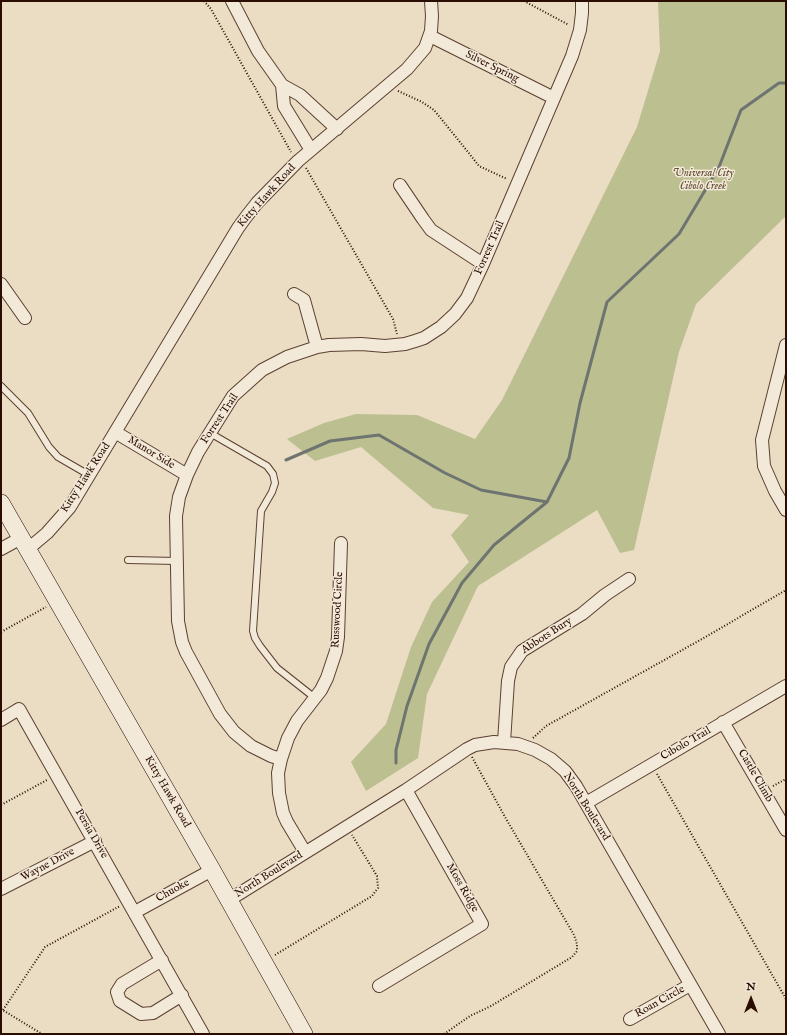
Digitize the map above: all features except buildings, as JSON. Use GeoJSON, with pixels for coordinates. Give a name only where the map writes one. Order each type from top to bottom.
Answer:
{"type":"FeatureCollection","features":[{"type":"Feature","properties":{"kind":"street"},"geometry":{"type":"LineString","coordinates":[[232,1],[258,51],[282,85],[300,95],[337,129]]}},
{"type":"Feature","properties":{"kind":"street","name":"Kitty Hawk Road"},"geometry":{"type":"LineString","coordinates":[[304,1034],[25,544],[47,533],[70,507],[238,228],[257,204],[300,159],[389,85],[407,69],[425,48],[430,36],[432,16],[431,1]]}},
{"type":"Feature","properties":{"kind":"street","name":"Forrest Trail"},"geometry":{"type":"LineString","coordinates":[[281,759],[271,756],[251,746],[234,732],[220,714],[186,652],[179,631],[177,510],[179,497],[187,475],[198,452],[233,396],[262,370],[287,357],[317,347],[353,344],[385,346],[399,345],[424,338],[441,327],[456,314],[467,298],[483,264],[572,56],[580,30],[582,1]]}},
{"type":"Feature","properties":{"kind":"street","name":"Silver Spring"},"geometry":{"type":"LineString","coordinates":[[430,36],[554,98]]}},
{"type":"Feature","properties":{"kind":"street"},"geometry":{"type":"LineString","coordinates":[[282,85],[284,106],[311,150]]}},
{"type":"Feature","properties":{"kind":"street"},"geometry":{"type":"LineString","coordinates":[[400,186],[422,219],[432,230],[483,264]]}},
{"type":"Feature","properties":{"kind":"street"},"geometry":{"type":"LineString","coordinates":[[1,284],[25,318]]}},
{"type":"Feature","properties":{"kind":"street"},"geometry":{"type":"LineString","coordinates":[[294,294],[304,300],[317,347]]}},
{"type":"Feature","properties":{"kind":"street"},"geometry":{"type":"LineString","coordinates":[[786,345],[762,440],[764,466],[775,491],[786,510]]}},
{"type":"Feature","properties":{"kind":"street","name":"Manor Side"},"geometry":{"type":"LineString","coordinates":[[115,432],[187,475]]}},
{"type":"Feature","properties":{"kind":"street"},"geometry":{"type":"LineString","coordinates":[[1,503],[25,544],[1,549]]}},
{"type":"Feature","properties":{"kind":"street","name":"Russwood Circle"},"geometry":{"type":"LineString","coordinates":[[281,759],[288,738],[298,721],[316,698],[332,665],[337,644],[341,543]]}},
{"type":"Feature","properties":{"kind":"street","name":"Abbots Bury"},"geometry":{"type":"LineString","coordinates":[[504,742],[508,681],[511,667],[522,651],[582,614],[605,595],[629,579]]}},
{"type":"Feature","properties":{"kind":"street","name":"Cibolo Trail"},"geometry":{"type":"LineString","coordinates":[[586,803],[786,686]]}},
{"type":"Feature","properties":{"kind":"street","name":"Persia Drive"},"geometry":{"type":"LineString","coordinates":[[1,720],[19,709],[203,1034]]}},
{"type":"Feature","properties":{"kind":"street","name":"Castle Climb"},"geometry":{"type":"LineString","coordinates":[[723,722],[786,830]]}},
{"type":"Feature","properties":{"kind":"street","name":"North Boulevard"},"geometry":{"type":"LineString","coordinates":[[229,900],[406,790],[467,749],[476,745],[494,742],[518,744],[535,750],[551,759],[565,771],[576,786],[719,1034]]}},
{"type":"Feature","properties":{"kind":"street"},"geometry":{"type":"LineString","coordinates":[[281,759],[278,783],[280,803],[287,822],[305,852]]}},
{"type":"Feature","properties":{"kind":"street","name":"Moss Ridge"},"geometry":{"type":"LineString","coordinates":[[379,986],[482,924],[406,790]]}},
{"type":"Feature","properties":{"kind":"street","name":"Wayne Drive"},"geometry":{"type":"LineString","coordinates":[[1,889],[94,840]]}},
{"type":"Feature","properties":{"kind":"street","name":"Chuoke"},"geometry":{"type":"LineString","coordinates":[[132,907],[212,870]]}},
{"type":"Feature","properties":{"kind":"street"},"geometry":{"type":"LineString","coordinates":[[162,960],[122,984],[117,992],[120,1001],[141,1014],[153,1013],[182,995]]}},
{"type":"Feature","properties":{"kind":"street","name":"Roan Circle"},"geometry":{"type":"LineString","coordinates":[[630,1019],[690,985]]}},
{"type":"Feature","properties":{"kind":"lane"},"geometry":{"type":"LineString","coordinates":[[1,386],[28,414],[58,457],[89,475]]}},
{"type":"Feature","properties":{"kind":"lane"},"geometry":{"type":"LineString","coordinates":[[210,433],[267,466],[273,474],[275,483],[272,492],[261,511],[254,631],[255,638],[277,668],[316,698]]}},
{"type":"Feature","properties":{"kind":"lane"},"geometry":{"type":"LineString","coordinates":[[128,560],[177,561]]}},
{"type":"Feature","properties":{"kind":"path"},"geometry":{"type":"LineString","coordinates":[[204,1],[211,9],[292,153],[300,159],[393,319],[399,345]]}},
{"type":"Feature","properties":{"kind":"path"},"geometry":{"type":"LineString","coordinates":[[524,1],[580,30]]}},
{"type":"Feature","properties":{"kind":"path"},"geometry":{"type":"LineString","coordinates":[[389,85],[434,110],[479,166],[518,184]]}},
{"type":"Feature","properties":{"kind":"path"},"geometry":{"type":"LineString","coordinates":[[528,747],[535,735],[546,726],[702,639],[786,590]]}},
{"type":"Feature","properties":{"kind":"path"},"geometry":{"type":"LineString","coordinates":[[1,632],[58,600]]}},
{"type":"Feature","properties":{"kind":"path"},"geometry":{"type":"LineString","coordinates":[[444,1034],[470,1016],[491,1006],[572,957],[577,951],[577,944],[574,935],[467,749]]}},
{"type":"Feature","properties":{"kind":"path"},"geometry":{"type":"LineString","coordinates":[[651,764],[786,999]]}},
{"type":"Feature","properties":{"kind":"path"},"geometry":{"type":"LineString","coordinates":[[1,805],[57,774]]}},
{"type":"Feature","properties":{"kind":"path"},"geometry":{"type":"LineString","coordinates":[[764,791],[786,779]]}},
{"type":"Feature","properties":{"kind":"path"},"geometry":{"type":"LineString","coordinates":[[264,962],[372,896],[378,888],[378,876],[346,826]]}},
{"type":"Feature","properties":{"kind":"path"},"geometry":{"type":"LineString","coordinates":[[42,1034],[2,1009],[45,947],[132,907]]}},
{"type":"Feature","properties":{"kind":"green space","name":"Universal City Cibolo Creek"},"geometry":{"type":"Polygon","coordinates":[[[658,1],[786,1],[786,216],[696,304],[679,352],[634,550],[620,553],[597,510],[478,586],[427,694],[418,758],[366,791],[351,762],[386,724],[411,647],[432,602],[469,562],[451,535],[469,515],[433,508],[361,447],[315,461],[287,439],[324,423],[356,414],[417,415],[475,439],[502,400],[637,127],[660,51],[658,1]]]}},
{"type":"Feature","properties":{"kind":"waterway"},"geometry":{"type":"LineString","coordinates":[[396,763],[396,750],[407,706],[429,644],[462,583],[494,545],[547,502],[569,458],[580,403],[607,302],[679,234],[719,167],[741,110],[779,83],[786,83]]}},
{"type":"Feature","properties":{"kind":"waterway"},"geometry":{"type":"LineString","coordinates":[[286,460],[330,441],[379,435],[445,473],[481,490],[547,502]]}}]}
